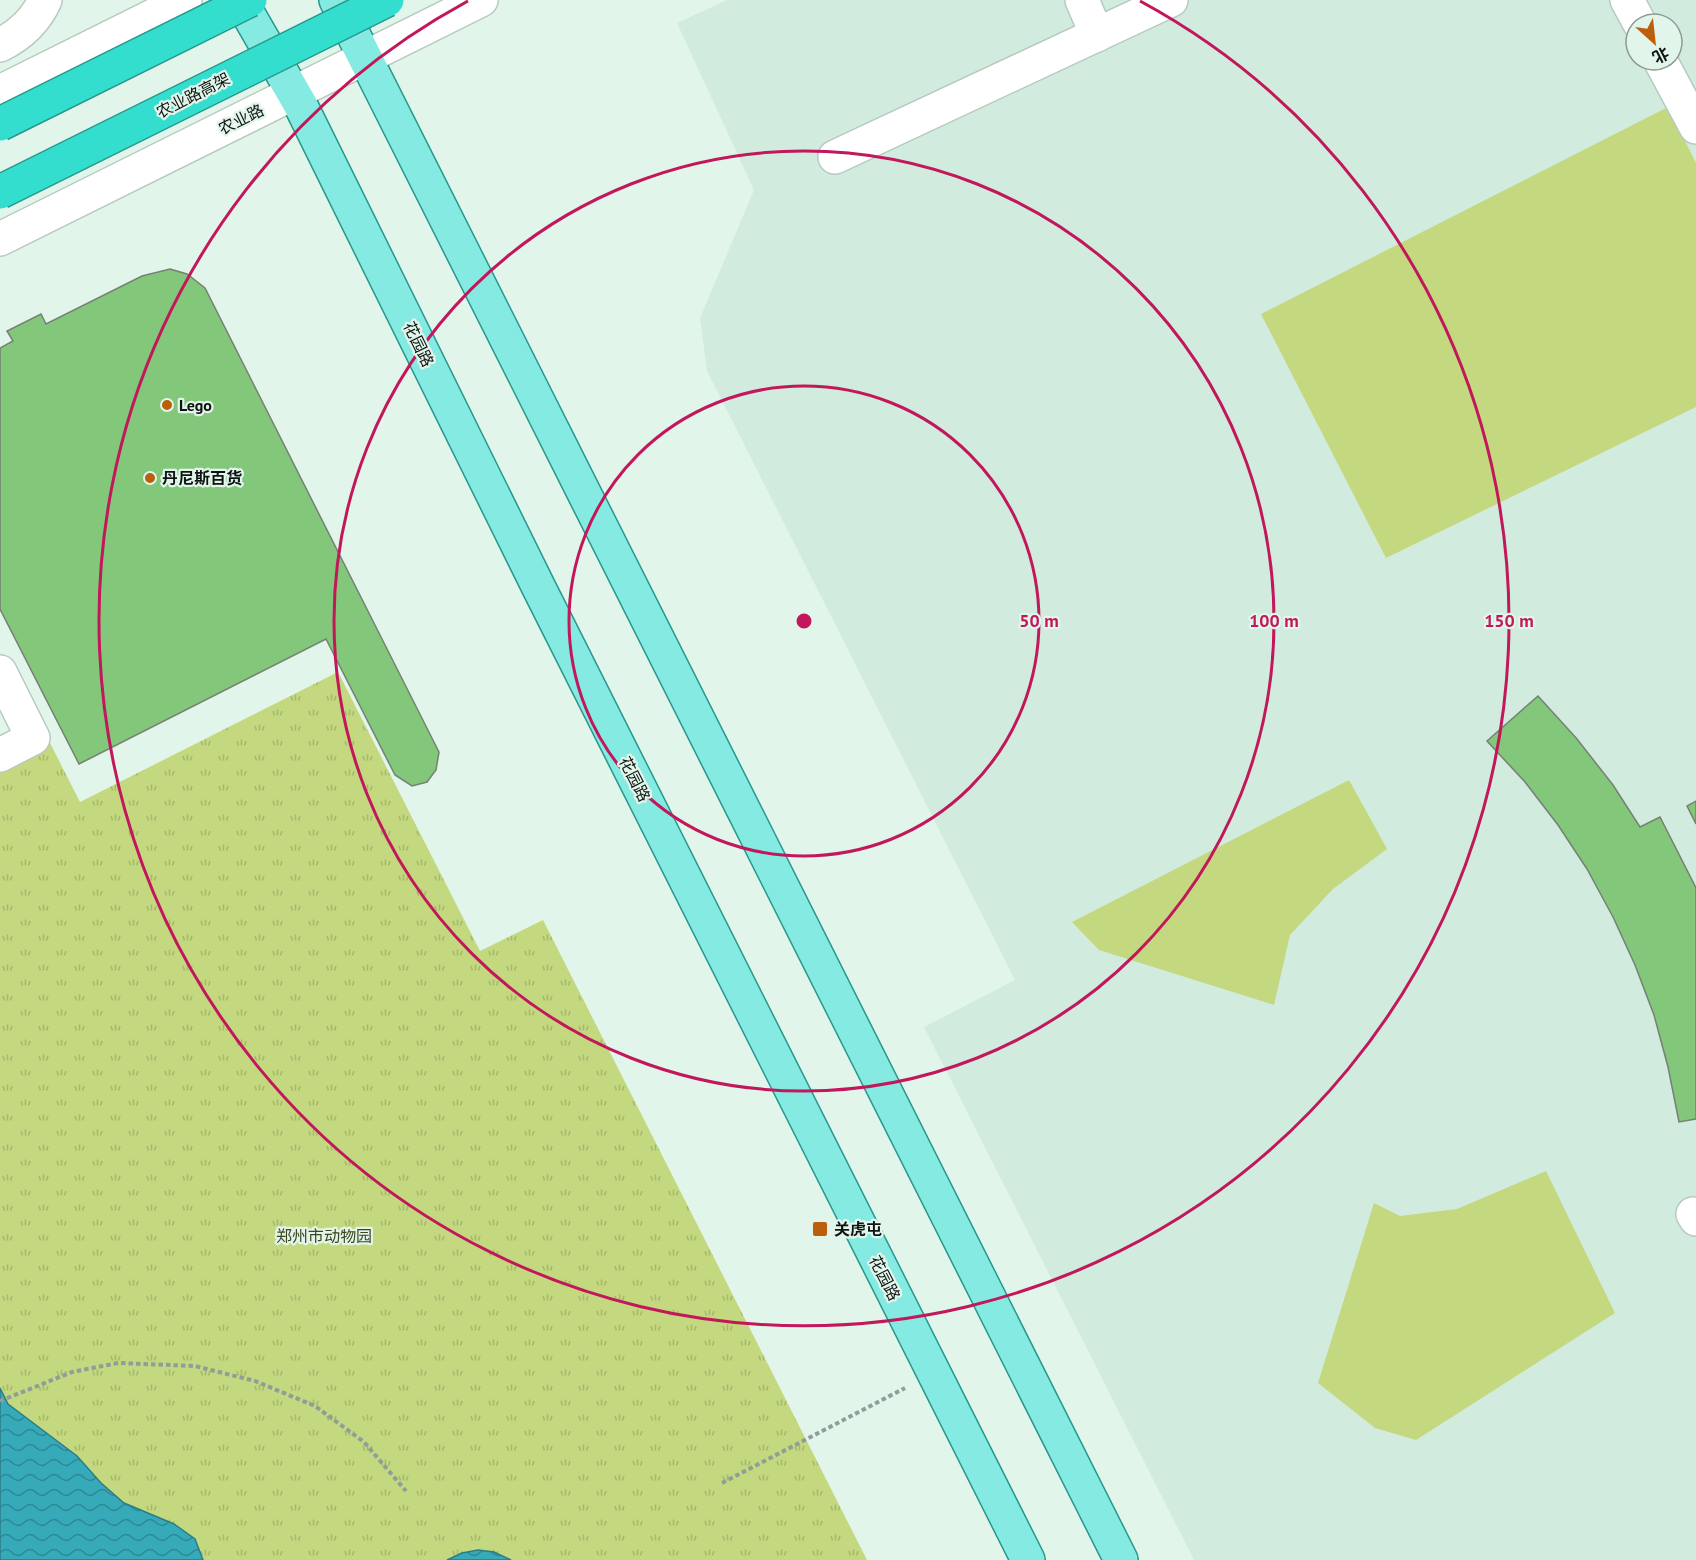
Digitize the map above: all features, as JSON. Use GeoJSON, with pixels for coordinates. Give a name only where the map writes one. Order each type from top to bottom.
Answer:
{"type":"FeatureCollection","features":[{"type":"Feature","properties":{"kind":"highway"},"geometry":{"type":"LineString","coordinates":[[0,124],[250,0]]}},
{"type":"Feature","properties":{"kind":"highway","name":"农业路高架"},"geometry":{"type":"LineString","coordinates":[[0,192],[387,0]]}},
{"type":"Feature","properties":{"kind":"main road","name":"花园路"},"geometry":{"type":"LineString","coordinates":[[240,0],[293,93],[1028,1560]]}},
{"type":"Feature","properties":{"kind":"main road"},"geometry":{"type":"LineString","coordinates":[[336,0],[1121,1560]]}},
{"type":"Feature","properties":{"kind":"street"},"geometry":{"type":"LineString","coordinates":[[0,45],[10,40],[38,16],[45,0]]}},
{"type":"Feature","properties":{"kind":"street"},"geometry":{"type":"LineString","coordinates":[[0,92],[185,0]]}},
{"type":"Feature","properties":{"kind":"street","name":"农业路"},"geometry":{"type":"LineString","coordinates":[[0,239],[481,0]]}},
{"type":"Feature","properties":{"kind":"street"},"geometry":{"type":"LineString","coordinates":[[1082,0],[1098,34]]}},
{"type":"Feature","properties":{"kind":"street"},"geometry":{"type":"LineString","coordinates":[[835,157],[1172,0]]}},
{"type":"Feature","properties":{"kind":"street"},"geometry":{"type":"LineString","coordinates":[[1666,72],[1696,127]]}},
{"type":"Feature","properties":{"kind":"street"},"geometry":{"type":"LineString","coordinates":[[0,672],[33,738],[0,755]]}},
{"type":"Feature","properties":{"kind":"path"},"geometry":{"type":"LineString","coordinates":[[0,1401],[72,1372],[118,1364],[195,1366],[255,1381],[315,1406],[364,1442],[406,1491]]}},
{"type":"Feature","properties":{"kind":"path"},"geometry":{"type":"LineString","coordinates":[[722,1482],[933,1373]]}},
{"type":"Feature","properties":{"kind":"shaded area"},"geometry":{"type":"Polygon","coordinates":[[[727,0],[1696,0],[1696,1560],[1194,1560],[924,1027],[1015,980],[707,371],[700,318],[754,190],[677,23],[727,0]]]}},
{"type":"Feature","properties":{"kind":"green space"},"geometry":{"type":"Polygon","coordinates":[[[1668,107],[1696,163],[1696,407],[1386,558],[1261,314],[1668,107]]]}},
{"type":"Feature","properties":{"kind":"green space","name":"郑州市动物园"},"geometry":{"type":"Polygon","coordinates":[[[338,672],[480,951],[543,920],[867,1560],[0,1560],[0,768],[50,743],[80,802],[338,672]]]}},
{"type":"Feature","properties":{"kind":"green space"},"geometry":{"type":"Polygon","coordinates":[[[1349,780],[1387,849],[1333,889],[1290,935],[1274,1005],[1099,950],[1072,922],[1349,780]]]}},
{"type":"Feature","properties":{"kind":"green space"},"geometry":{"type":"Polygon","coordinates":[[[1546,1171],[1615,1313],[1416,1440],[1375,1428],[1318,1383],[1374,1203],[1400,1216],[1457,1209],[1546,1171]]]}},
{"type":"Feature","properties":{"kind":"water"},"geometry":{"type":"Polygon","coordinates":[[[0,1388],[8,1404],[77,1456],[101,1483],[124,1503],[174,1524],[195,1539],[203,1560],[0,1560],[0,1388]]]}},
{"type":"Feature","properties":{"kind":"water"},"geometry":{"type":"Polygon","coordinates":[[[478,1550],[494,1552],[511,1560],[447,1560],[462,1553],[478,1550]]]}},
{"type":"Feature","properties":{"kind":"building","name":"丹尼斯百货"},"geometry":{"type":"Polygon","coordinates":[[[170,269],[187,274],[205,288],[439,752],[436,770],[427,782],[412,786],[395,775],[326,639],[79,764],[0,609],[0,348],[13,341],[7,331],[41,314],[46,324],[142,276],[170,269]]]}},
{"type":"Feature","properties":{"kind":"building"},"geometry":{"type":"Polygon","coordinates":[[[1538,696],[1577,739],[1613,785],[1640,827],[1660,817],[1696,888],[1696,1119],[1679,1122],[1668,1067],[1654,1015],[1613,917],[1587,869],[1558,825],[1525,782],[1487,741],[1538,696]]]}},
{"type":"Feature","properties":{"kind":"building"},"geometry":{"type":"Polygon","coordinates":[[[1696,801],[1696,824],[1687,806],[1696,801]]]}},
{"type":"Feature","properties":{"kind":"place","name":"Lego"},"geometry":{"type":"Point","coordinates":[167,405]}},
{"type":"Feature","properties":{"kind":"place","name":"丹尼斯百货"},"geometry":{"type":"Point","coordinates":[150,478]}},
{"type":"Feature","properties":{"kind":"place","name":"关虎屯"},"geometry":{"type":"Point","coordinates":[820,1229]}}]}
